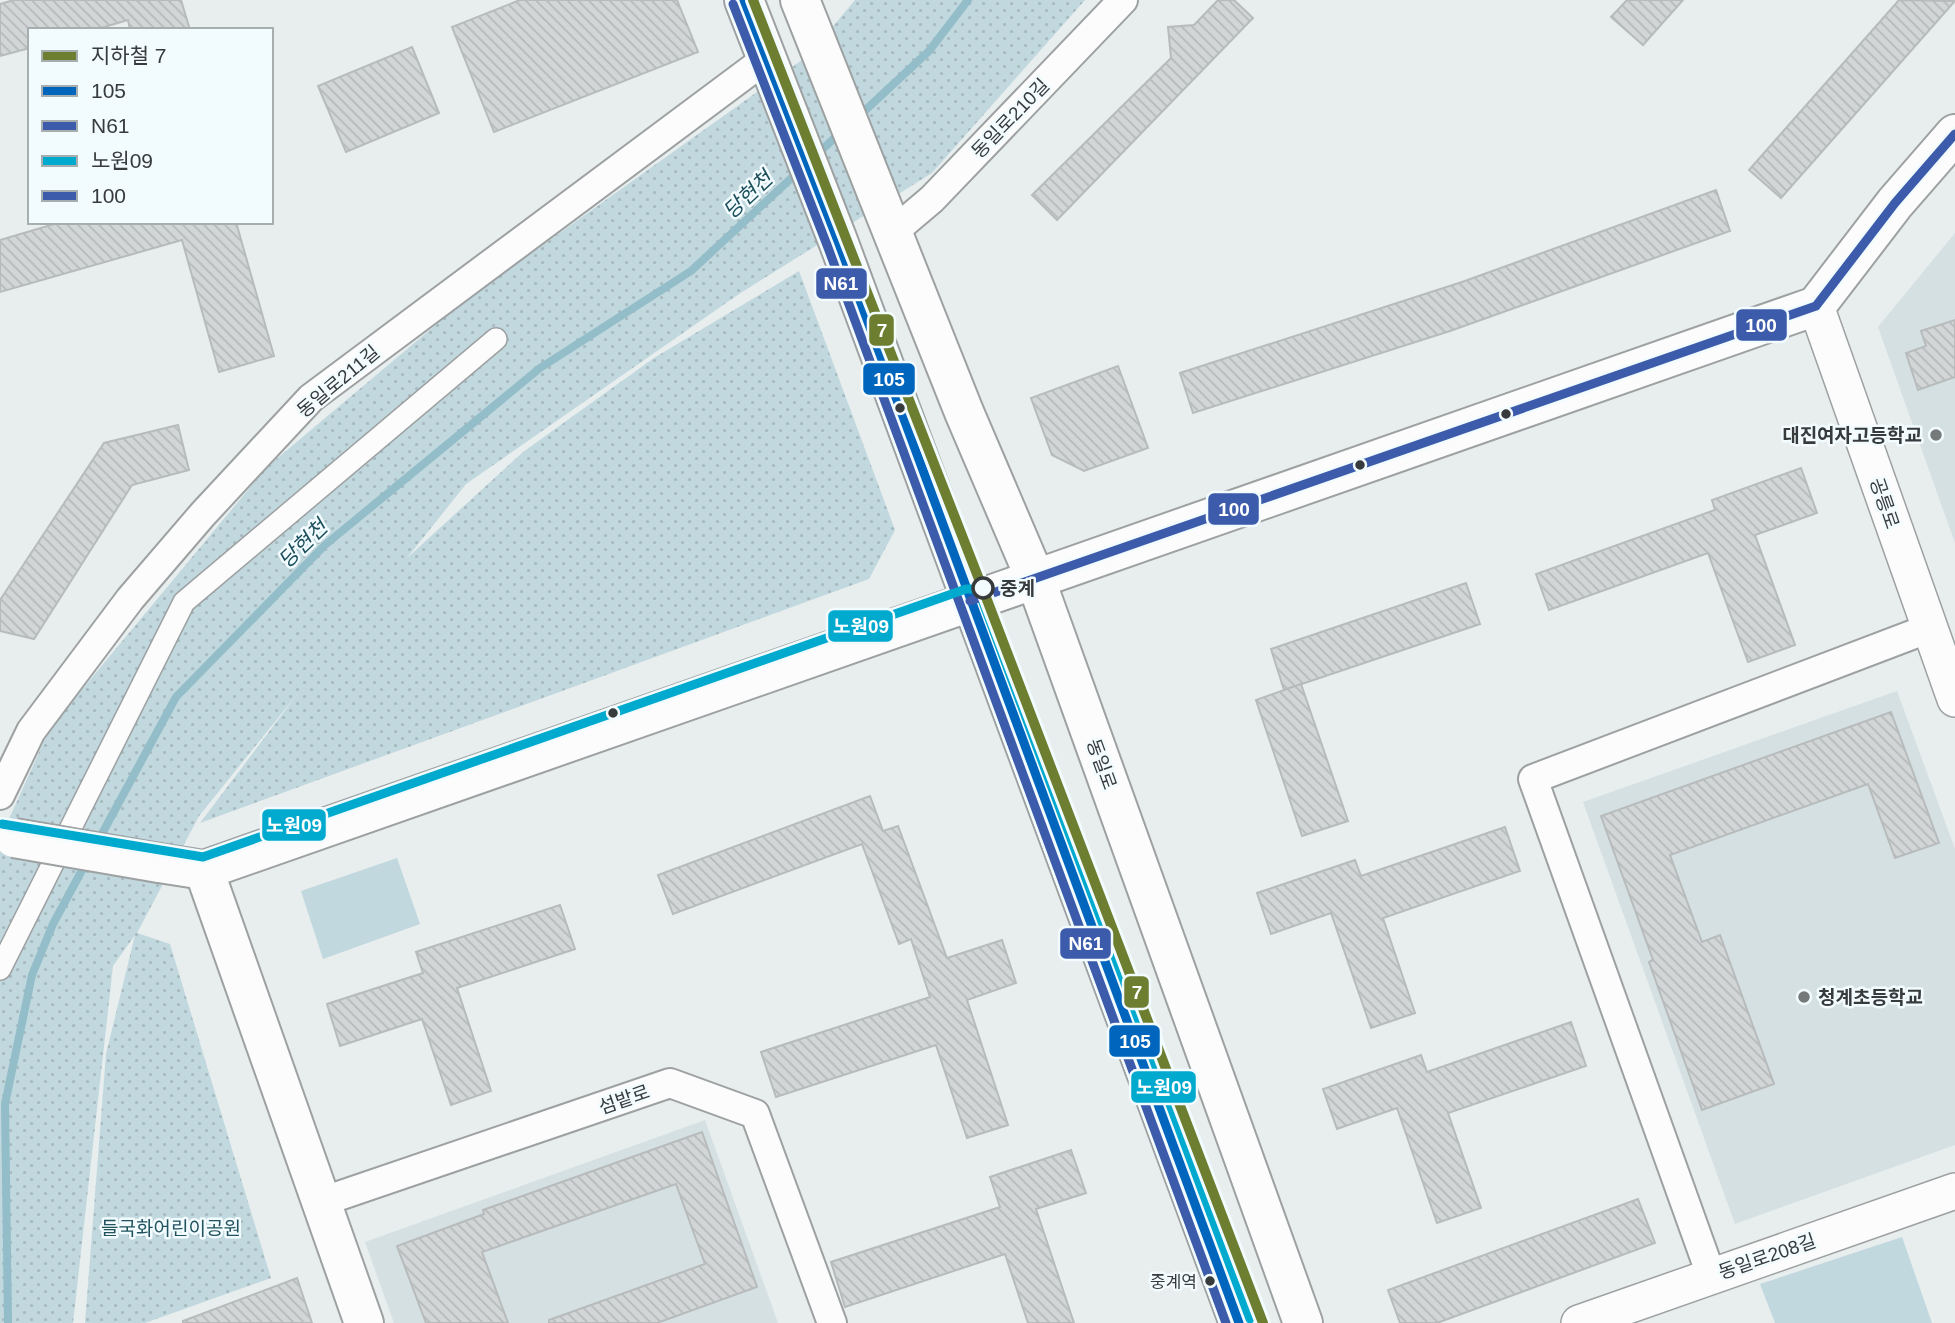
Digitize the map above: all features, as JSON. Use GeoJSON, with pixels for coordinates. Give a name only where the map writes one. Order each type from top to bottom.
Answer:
{"type":"FeatureCollection","features":[{"type":"Feature","properties":{"kind":"main road"},"geometry":{"type":"LineString","coordinates":[[744,0],[838,241],[1240,1323]]}},
{"type":"Feature","properties":{"kind":"main road","name":"동일로"},"geometry":{"type":"LineString","coordinates":[[800,0],[964,412],[1035,578],[1303,1323]]}},
{"type":"Feature","properties":{"kind":"main road"},"geometry":{"type":"LineString","coordinates":[[7,837],[204,870],[1816,306],[1895,203],[1955,134]]}},
{"type":"Feature","properties":{"kind":"main road"},"geometry":{"type":"LineString","coordinates":[[204,870],[363,1323]]}},
{"type":"Feature","properties":{"kind":"street","name":"동일로210길"},"geometry":{"type":"LineString","coordinates":[[889,222],[932,199],[1123,0]]}},
{"type":"Feature","properties":{"kind":"street","name":"동일로211길"},"geometry":{"type":"LineString","coordinates":[[0,795],[31,731],[130,599],[203,514],[311,398],[767,58]]}},
{"type":"Feature","properties":{"kind":"street","name":"공릉로"},"geometry":{"type":"LineString","coordinates":[[1816,306],[1955,699]]}},
{"type":"Feature","properties":{"kind":"street"},"geometry":{"type":"LineString","coordinates":[[0,969],[184,602],[496,339]]}},
{"type":"Feature","properties":{"kind":"street"},"geometry":{"type":"LineString","coordinates":[[1711,1275],[1534,779],[1930,628]]}},
{"type":"Feature","properties":{"kind":"street","name":"섬밭로"},"geometry":{"type":"LineString","coordinates":[[321,1202],[670,1083],[755,1114],[832,1323]]}},
{"type":"Feature","properties":{"kind":"street","name":"동일로208길"},"geometry":{"type":"LineString","coordinates":[[1579,1323],[1955,1191]]}},
{"type":"Feature","properties":{"kind":"shaded area","name":"대진여자고등학교"},"geometry":{"type":"Polygon","coordinates":[[[1955,233],[1955,543],[1878,327],[1955,233]]]}},
{"type":"Feature","properties":{"kind":"shaded area","name":"청계초등학교"},"geometry":{"type":"Polygon","coordinates":[[[1897,691],[1955,849],[1955,1145],[1735,1224],[1583,802],[1897,691]]]}},
{"type":"Feature","properties":{"kind":"shaded area"},"geometry":{"type":"Polygon","coordinates":[[[705,1120],[778,1323],[394,1323],[365,1242],[705,1120]]]}},
{"type":"Feature","properties":{"kind":"green space","name":"들국화어린이공원"},"geometry":{"type":"Polygon","coordinates":[[[855,0],[1085,0],[932,173],[739,294],[466,484],[407,558],[523,452],[654,358],[799,271],[895,530],[869,579],[200,823],[299,692],[199,816],[137,933],[170,944],[271,1278],[145,1323],[85,1323],[106,1054],[135,935],[113,966],[73,1323],[0,1323],[0,839],[50,728],[267,467],[463,302],[809,55],[855,0]]]}},
{"type":"Feature","properties":{"kind":"green space"},"geometry":{"type":"Polygon","coordinates":[[[397,858],[420,924],[323,959],[301,891],[397,858]]]}},
{"type":"Feature","properties":{"kind":"green space"},"geometry":{"type":"Polygon","coordinates":[[[1902,1237],[1932,1323],[1775,1323],[1760,1284],[1902,1237]]]}},
{"type":"Feature","properties":{"kind":"building"},"geometry":{"type":"Polygon","coordinates":[[[14,0],[181,0],[189,28],[130,28],[128,20],[101,28],[28,28],[28,49],[0,56],[0,4],[14,0]]]}},
{"type":"Feature","properties":{"kind":"building"},"geometry":{"type":"Polygon","coordinates":[[[520,0],[677,0],[698,52],[494,132],[452,27],[520,0]]]}},
{"type":"Feature","properties":{"kind":"building"},"geometry":{"type":"Polygon","coordinates":[[[1218,0],[1234,0],[1253,18],[1057,220],[1032,195],[1171,58],[1168,27],[1194,25],[1218,0]]]}},
{"type":"Feature","properties":{"kind":"building"},"geometry":{"type":"Polygon","coordinates":[[[1627,0],[1683,0],[1643,45],[1611,17],[1627,0]]]}},
{"type":"Feature","properties":{"kind":"building"},"geometry":{"type":"Polygon","coordinates":[[[1899,0],[1955,1],[1781,198],[1749,170],[1899,0]]]}},
{"type":"Feature","properties":{"kind":"building"},"geometry":{"type":"Polygon","coordinates":[[[412,47],[439,113],[346,152],[318,86],[412,47]]]}},
{"type":"Feature","properties":{"kind":"building"},"geometry":{"type":"Polygon","coordinates":[[[1716,190],[1730,231],[1450,331],[1193,413],[1180,373],[1462,282],[1716,190]]]}},
{"type":"Feature","properties":{"kind":"building"},"geometry":{"type":"Polygon","coordinates":[[[54,224],[237,224],[274,356],[219,372],[182,240],[0,292],[0,240],[54,224]]]}},
{"type":"Feature","properties":{"kind":"building"},"geometry":{"type":"Polygon","coordinates":[[[1955,320],[1955,377],[1918,390],[1906,353],[1926,346],[1921,331],[1955,320]]]}},
{"type":"Feature","properties":{"kind":"building"},"geometry":{"type":"Polygon","coordinates":[[[1118,366],[1148,448],[1084,471],[1052,455],[1031,398],[1118,366]]]}},
{"type":"Feature","properties":{"kind":"building"},"geometry":{"type":"Polygon","coordinates":[[[178,425],[189,470],[132,485],[34,639],[0,631],[0,600],[104,443],[178,425]]]}},
{"type":"Feature","properties":{"kind":"building"},"geometry":{"type":"Polygon","coordinates":[[[1801,468],[1817,513],[1755,535],[1795,645],[1748,662],[1708,553],[1549,610],[1536,574],[1715,510],[1712,500],[1801,468]]]}},
{"type":"Feature","properties":{"kind":"building"},"geometry":{"type":"Polygon","coordinates":[[[1466,583],[1480,624],[1284,690],[1271,649],[1466,583]]]}},
{"type":"Feature","properties":{"kind":"building"},"geometry":{"type":"Polygon","coordinates":[[[1301,684],[1348,821],[1302,836],[1256,700],[1301,684]]]}},
{"type":"Feature","properties":{"kind":"building"},"geometry":{"type":"Polygon","coordinates":[[[1891,712],[1939,843],[1895,858],[1868,784],[1670,855],[1702,942],[1720,935],[1774,1084],[1702,1110],[1649,962],[1653,960],[1601,816],[1891,712]]]}},
{"type":"Feature","properties":{"kind":"building"},"geometry":{"type":"Polygon","coordinates":[[[870,796],[883,831],[898,826],[947,958],[1002,940],[1016,983],[967,1000],[1008,1125],[967,1138],[936,1045],[776,1097],[761,1052],[930,997],[911,939],[899,944],[862,844],[673,914],[658,875],[870,796]]]}},
{"type":"Feature","properties":{"kind":"building"},"geometry":{"type":"Polygon","coordinates":[[[1505,827],[1520,871],[1383,918],[1415,1013],[1371,1028],[1331,913],[1271,934],[1257,893],[1355,860],[1361,876],[1505,827]]]}},
{"type":"Feature","properties":{"kind":"building"},"geometry":{"type":"Polygon","coordinates":[[[560,905],[575,949],[457,988],[491,1091],[451,1105],[422,1019],[340,1046],[327,1004],[423,973],[416,952],[560,905]]]}},
{"type":"Feature","properties":{"kind":"building"},"geometry":{"type":"Polygon","coordinates":[[[1571,1022],[1586,1066],[1448,1113],[1481,1208],[1437,1223],[1397,1108],[1337,1129],[1323,1089],[1421,1055],[1427,1072],[1571,1022]]]}},
{"type":"Feature","properties":{"kind":"building"},"geometry":{"type":"Polygon","coordinates":[[[702,1132],[757,1287],[657,1323],[549,1323],[549,1320],[705,1264],[676,1184],[482,1252],[508,1323],[426,1323],[397,1246],[484,1214],[483,1210],[702,1132]]]}},
{"type":"Feature","properties":{"kind":"building"},"geometry":{"type":"Polygon","coordinates":[[[1071,1150],[1086,1193],[1036,1209],[1074,1323],[1028,1323],[1005,1254],[845,1307],[831,1262],[1000,1207],[990,1177],[1071,1150]]]}},
{"type":"Feature","properties":{"kind":"building"},"geometry":{"type":"Polygon","coordinates":[[[1638,1199],[1655,1243],[1437,1323],[1400,1323],[1388,1290],[1638,1199]]]}},
{"type":"Feature","properties":{"kind":"building"},"geometry":{"type":"Polygon","coordinates":[[[297,1278],[312,1323],[183,1323],[183,1321],[297,1278]]]}},
{"type":"Feature","properties":{"kind":"waterway","name":"당현천"},"geometry":{"type":"LineString","coordinates":[[858,117],[929,51],[968,0]]}},
{"type":"Feature","properties":{"kind":"waterway","name":"당현천"},"geometry":{"type":"LineString","coordinates":[[816,155],[840,133]]}},
{"type":"Feature","properties":{"kind":"waterway","name":"당현천"},"geometry":{"type":"LineString","coordinates":[[97,843],[176,697],[325,545],[540,368],[691,271],[799,171]]}},
{"type":"Feature","properties":{"kind":"waterway","name":"당현천"},"geometry":{"type":"LineString","coordinates":[[8,1323],[5,1104],[32,975],[53,924],[87,861]]}},
{"type":"Feature","properties":{"kind":"metro line","name":"7"},"geometry":{"type":"LineString","coordinates":[[753,0],[984,592],[1263,1323]]}},
{"type":"Feature","properties":{"kind":"transit line","name":"105"},"geometry":{"type":"LineString","coordinates":[[744,0],[838,241],[1239,1323]]}},
{"type":"Feature","properties":{"kind":"transit line","name":"N61"},"geometry":{"type":"LineString","coordinates":[[733,4],[827,245],[1226,1323]]}},
{"type":"Feature","properties":{"kind":"transit line","name":"100"},"geometry":{"type":"LineString","coordinates":[[970,601],[1816,306],[1895,203],[1955,134]]}},
{"type":"Feature","properties":{"kind":"transit line","name":"노원09"},"geometry":{"type":"LineString","coordinates":[[2,824],[203,857],[966,589],[974,589],[981,597],[1250,1319]]}},
{"type":"Feature","properties":{"kind":"place","name":"대진여자고등학교"},"geometry":{"type":"Point","coordinates":[1936,435]}},
{"type":"Feature","properties":{"kind":"place","name":"중계"},"geometry":{"type":"Point","coordinates":[983,588]}},
{"type":"Feature","properties":{"kind":"place","name":"청계초등학교"},"geometry":{"type":"Point","coordinates":[1804,997]}},
{"type":"Feature","properties":{"kind":"place","name":"중계역"},"geometry":{"type":"Point","coordinates":[1210,1281]}}]}
